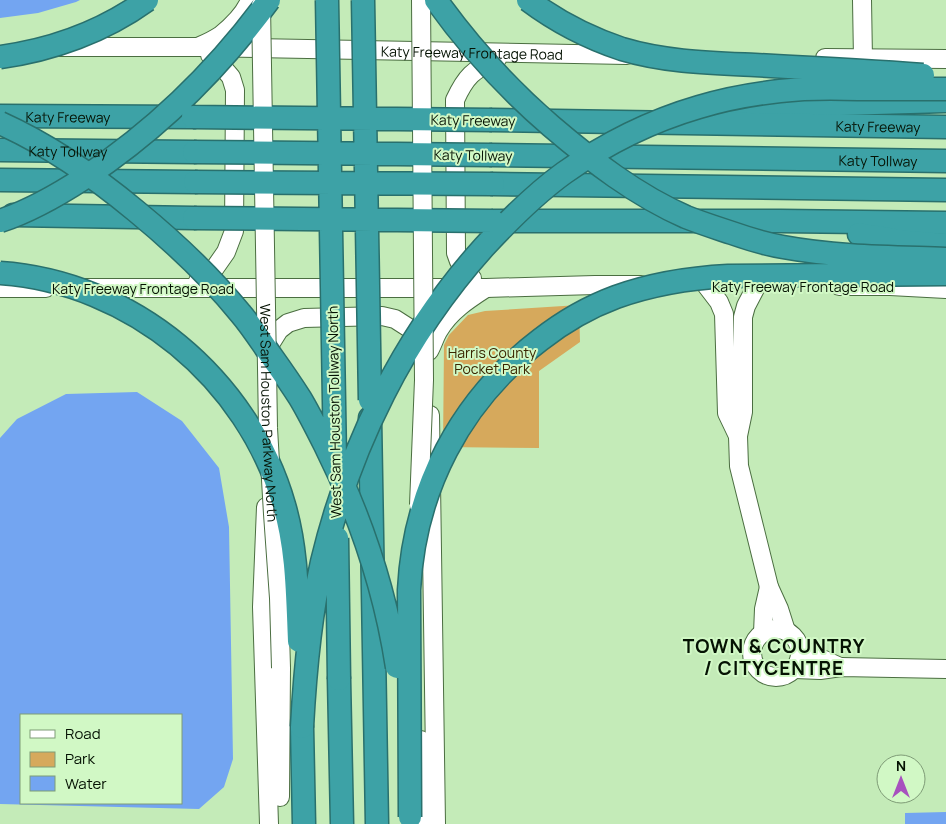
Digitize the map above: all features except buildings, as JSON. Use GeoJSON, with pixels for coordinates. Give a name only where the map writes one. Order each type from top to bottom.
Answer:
{"type":"FeatureCollection","features":[{"type":"Feature","properties":{"kind":"highway"},"geometry":{"type":"LineString","coordinates":[[0,57],[32,51],[79,36],[110,23],[147,0]]}},
{"type":"Feature","properties":{"kind":"highway"},"geometry":{"type":"LineString","coordinates":[[0,221],[50,198],[74,184],[102,166],[153,127],[219,63],[269,0]]}},
{"type":"Feature","properties":{"kind":"highway","name":"West Sam Houston Tollway North"},"geometry":{"type":"LineString","coordinates":[[328,0],[342,824]]}},
{"type":"Feature","properties":{"kind":"highway"},"geometry":{"type":"LineString","coordinates":[[363,0],[377,824]]}},
{"type":"Feature","properties":{"kind":"highway"},"geometry":{"type":"LineString","coordinates":[[436,0],[484,60],[537,114],[591,159],[620,180],[685,216],[748,238],[782,247],[852,256],[946,259]]}},
{"type":"Feature","properties":{"kind":"highway"},"geometry":{"type":"LineString","coordinates":[[528,0],[560,21],[600,40],[623,49],[654,56],[718,63],[946,76]]}},
{"type":"Feature","properties":{"kind":"highway"},"geometry":{"type":"LineString","coordinates":[[302,727],[310,630],[318,580],[338,505],[361,442],[390,382],[438,304],[476,256],[519,211],[564,174],[610,144],[673,116],[700,107],[755,94],[803,89],[946,89]]}},
{"type":"Feature","properties":{"kind":"highway"},"geometry":{"type":"LineString","coordinates":[[576,121],[769,106],[946,101]]}},
{"type":"Feature","properties":{"kind":"highway","name":"Katy Freeway"},"geometry":{"type":"LineString","coordinates":[[0,114],[946,127]]}},
{"type":"Feature","properties":{"kind":"highway"},"geometry":{"type":"LineString","coordinates":[[0,123],[27,136],[93,177],[170,239],[242,315],[300,399],[331,457],[353,507],[379,582],[398,669],[414,822]]}},
{"type":"Feature","properties":{"kind":"highway","name":"Katy Tollway"},"geometry":{"type":"LineString","coordinates":[[0,150],[946,161]]}},
{"type":"Feature","properties":{"kind":"highway","name":"Katy Tollway"},"geometry":{"type":"LineString","coordinates":[[0,180],[946,190]]}},
{"type":"Feature","properties":{"kind":"highway"},"geometry":{"type":"LineString","coordinates":[[0,214],[493,221],[946,223]]}},
{"type":"Feature","properties":{"kind":"highway"},"geometry":{"type":"LineString","coordinates":[[0,221],[72,215]]}},
{"type":"Feature","properties":{"kind":"highway"},"geometry":{"type":"LineString","coordinates":[[781,221],[908,242],[946,245]]}},
{"type":"Feature","properties":{"kind":"highway"},"geometry":{"type":"LineString","coordinates":[[0,272],[64,284],[89,292],[134,314],[173,340],[192,356],[222,387],[251,428],[276,480],[290,526],[296,572],[304,824]]}},
{"type":"Feature","properties":{"kind":"highway"},"geometry":{"type":"LineString","coordinates":[[414,822],[409,590],[411,559],[426,495],[444,453],[470,410],[498,377],[532,346],[568,320],[617,297],[656,285],[728,276],[946,274]]}},
{"type":"Feature","properties":{"kind":"main road"},"geometry":{"type":"LineString","coordinates":[[187,288],[212,272],[226,252],[234,231],[235,90],[231,77],[219,63],[199,47],[221,35],[236,20],[250,0]]}},
{"type":"Feature","properties":{"kind":"main road"},"geometry":{"type":"LineString","coordinates":[[260,0],[265,48],[271,288],[268,463],[262,608],[270,824]]}},
{"type":"Feature","properties":{"kind":"main road","name":"West Sam Houston Parkway North"},"geometry":{"type":"LineString","coordinates":[[260,0],[268,428],[272,514],[279,598],[281,668],[279,824]]}},
{"type":"Feature","properties":{"kind":"main road"},"geometry":{"type":"LineString","coordinates":[[414,822],[417,570],[424,380],[421,0]]}},
{"type":"Feature","properties":{"kind":"main road"},"geometry":{"type":"LineString","coordinates":[[426,0],[436,824]]}},
{"type":"Feature","properties":{"kind":"main road"},"geometry":{"type":"LineString","coordinates":[[426,0],[441,21],[458,34],[488,47],[519,53]]}},
{"type":"Feature","properties":{"kind":"main road"},"geometry":{"type":"LineString","coordinates":[[862,0],[863,59]]}},
{"type":"Feature","properties":{"kind":"main road","name":"Katy Freeway Frontage Road"},"geometry":{"type":"LineString","coordinates":[[0,48],[199,47],[946,59]]}},
{"type":"Feature","properties":{"kind":"main road"},"geometry":{"type":"LineString","coordinates":[[429,351],[440,329],[450,316],[464,302],[486,288],[474,280],[462,267],[456,253],[455,100],[462,85],[470,75],[486,63],[519,53]]}},
{"type":"Feature","properties":{"kind":"main road","name":"Katy Freeway Frontage Road"},"geometry":{"type":"LineString","coordinates":[[0,288],[486,288],[595,285],[890,286],[946,288]]}},
{"type":"Feature","properties":{"kind":"main road"},"geometry":{"type":"LineString","coordinates":[[706,285],[719,302],[724,314],[727,413],[738,436]]}},
{"type":"Feature","properties":{"kind":"main road"},"geometry":{"type":"LineString","coordinates":[[757,285],[746,306],[743,318],[743,412],[738,436],[740,466],[768,587],[786,631]]}},
{"type":"Feature","properties":{"kind":"main road"},"geometry":{"type":"LineString","coordinates":[[187,288],[227,308],[250,323],[269,346]]}},
{"type":"Feature","properties":{"kind":"main road"},"geometry":{"type":"LineString","coordinates":[[269,346],[279,330],[288,322],[304,318],[382,316],[395,319],[409,328],[429,351]]}},
{"type":"Feature","properties":{"kind":"main road"},"geometry":{"type":"LineString","coordinates":[[763,633],[764,609],[768,587]]}},
{"type":"Feature","properties":{"kind":"main road"},"geometry":{"type":"LineString","coordinates":[[770,630],[786,631],[798,642],[800,656],[798,663],[794,669],[783,676],[769,677],[757,668],[753,661],[751,653],[753,645],[757,638],[770,630]]}},
{"type":"Feature","properties":{"kind":"main road"},"geometry":{"type":"LineString","coordinates":[[800,649],[840,667]]}},
{"type":"Feature","properties":{"kind":"main road"},"geometry":{"type":"LineString","coordinates":[[794,669],[820,670],[840,667],[946,669]]}},
{"type":"Feature","properties":{"kind":"green space","name":"Harris County Pocket Park"},"geometry":{"type":"Polygon","coordinates":[[[579,305],[580,342],[539,371],[539,448],[443,447],[444,345],[449,335],[468,315],[485,311],[579,305]]]}},
{"type":"Feature","properties":{"kind":"water"},"geometry":{"type":"Polygon","coordinates":[[[0,0],[80,0],[38,13],[0,18],[0,0]]]}},
{"type":"Feature","properties":{"kind":"water"},"geometry":{"type":"Polygon","coordinates":[[[137,392],[182,421],[219,468],[229,527],[233,759],[224,787],[199,809],[0,804],[0,438],[17,419],[66,394],[137,392]]]}},
{"type":"Feature","properties":{"kind":"water"},"geometry":{"type":"Polygon","coordinates":[[[946,812],[946,824],[905,824],[905,813],[946,812]]]}},
{"type":"Feature","properties":{"kind":"district","name":"TOWN & COUNTRY / CITYCENTRE"},"geometry":{"type":"Point","coordinates":[774,657]}}]}
